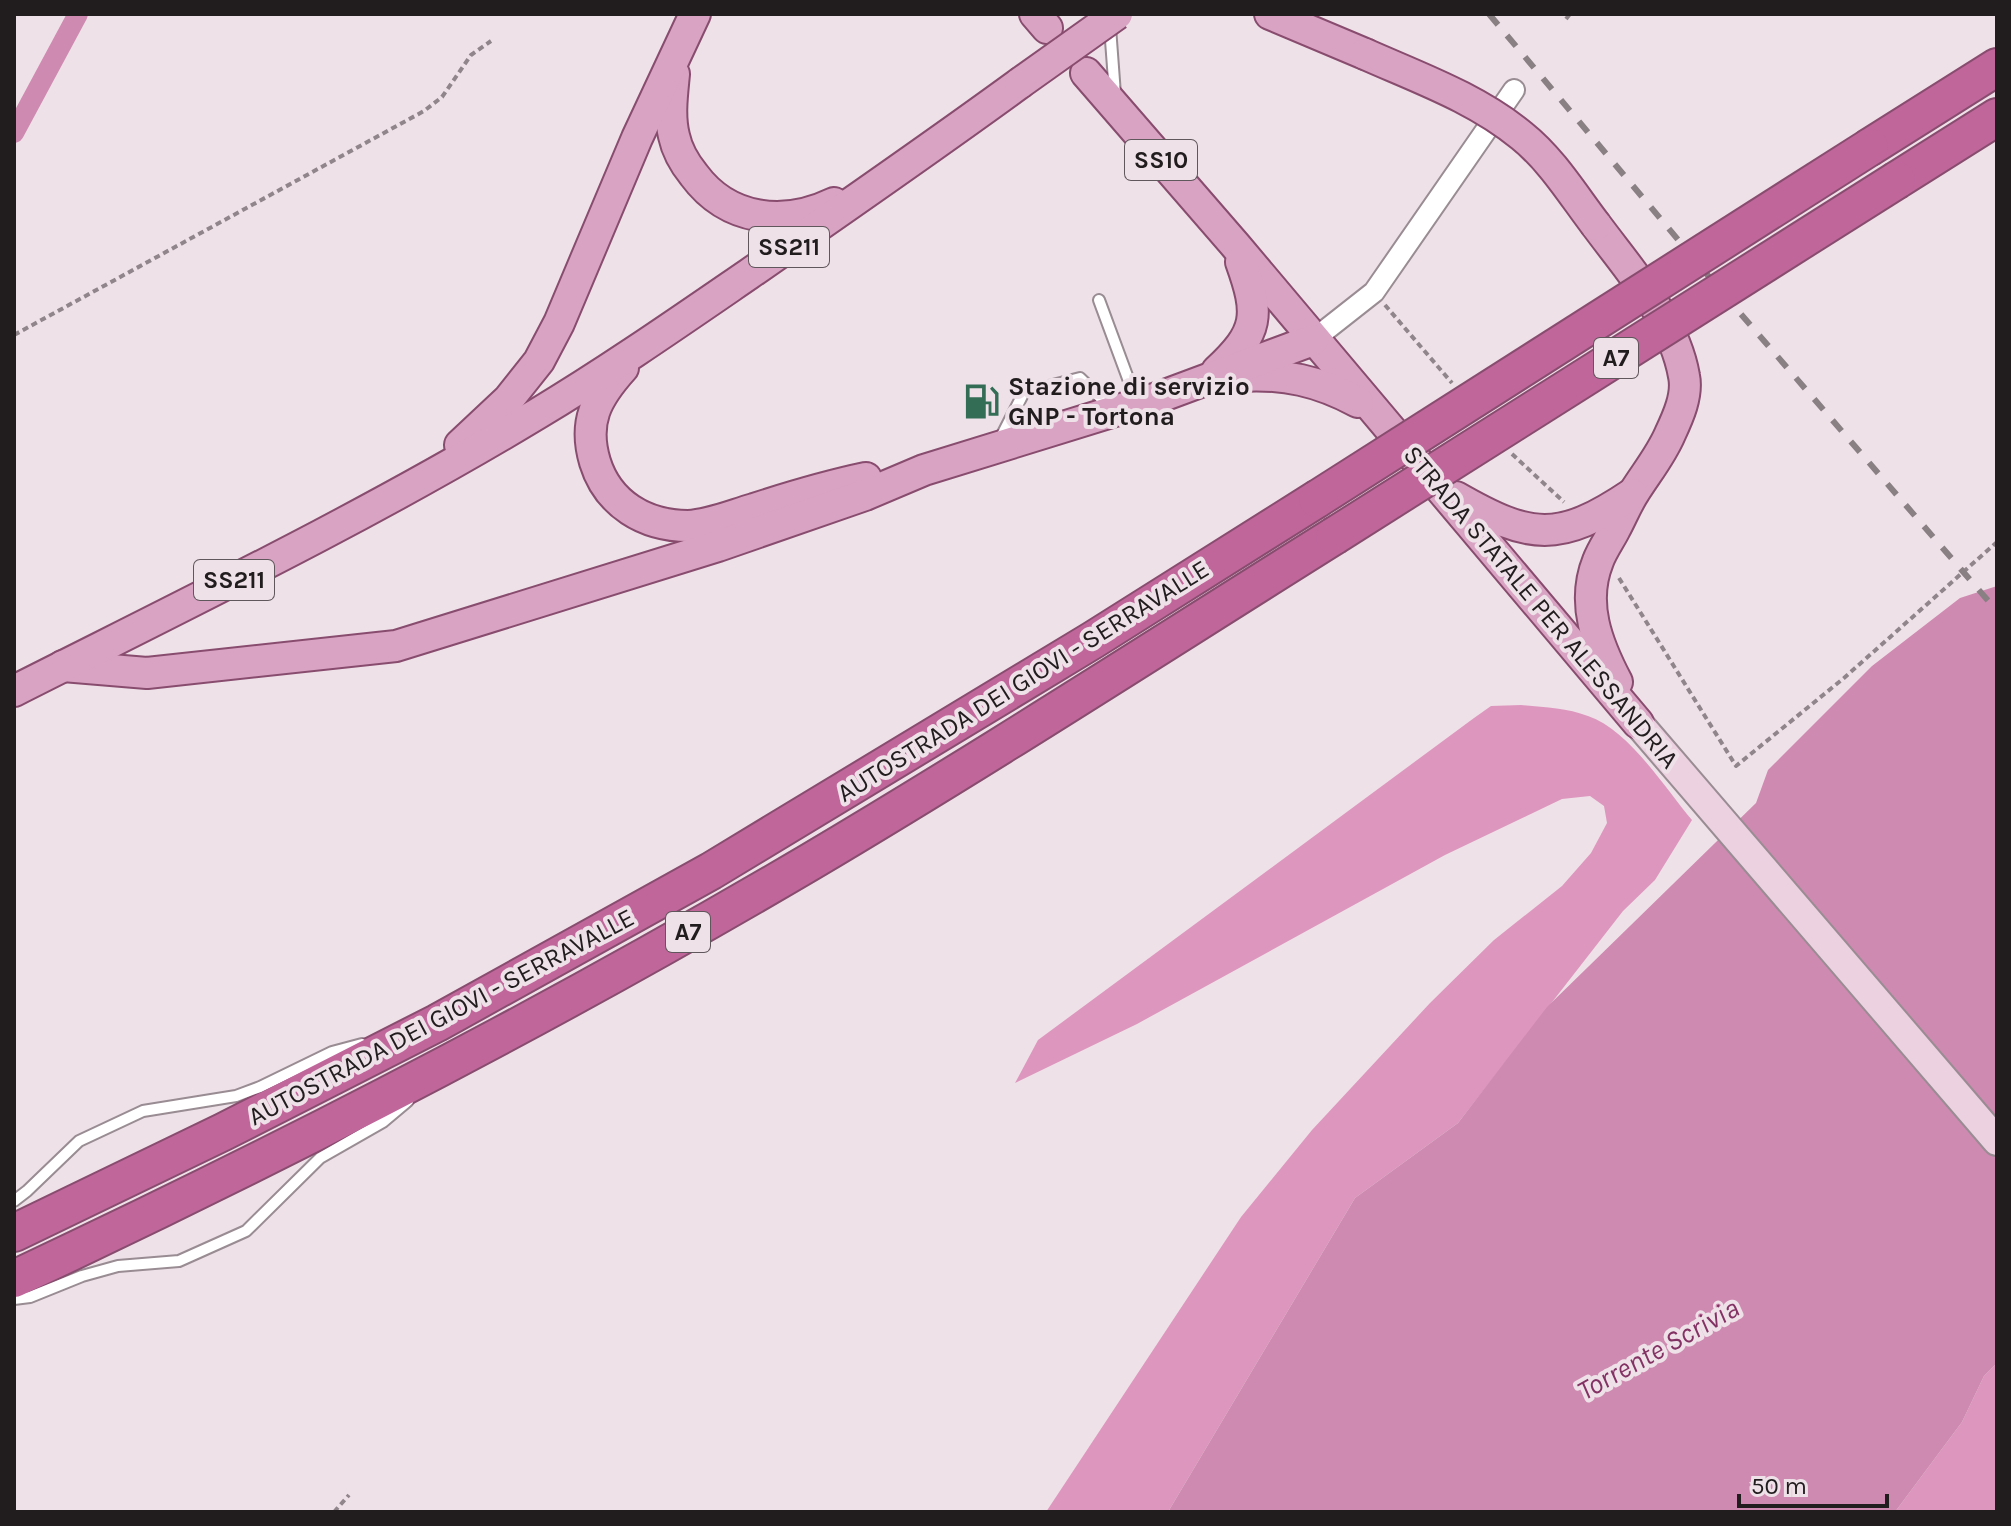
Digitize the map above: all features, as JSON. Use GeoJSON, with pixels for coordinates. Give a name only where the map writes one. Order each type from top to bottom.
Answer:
{"type":"FeatureCollection","features":[{"type":"Feature","properties":{"kind":"highway","name":"AUTOSTRADA DEI GIOVI - SERRAVALLE"},"geometry":{"type":"LineString","coordinates":[[14,1233],[223,1132],[437,1023],[793,823],[1093,640],[1997,67]]}},
{"type":"Feature","properties":{"kind":"highway","name":"AUTOSTRADA DEI GIOVI - SERRAVALLE"},"geometry":{"type":"LineString","coordinates":[[14,1279],[229,1176],[459,1058],[810,862],[1334,536],[1997,117]]}},
{"type":"Feature","properties":{"kind":"main road"},"geometry":{"type":"LineString","coordinates":[[402,491],[475,433],[508,400],[539,361],[559,323],[637,138],[695,14]]}},
{"type":"Feature","properties":{"kind":"main road"},"geometry":{"type":"LineString","coordinates":[[1270,14],[1455,94],[1491,113],[1524,137],[1553,168],[1653,302],[1675,346],[1685,379],[1680,414],[1664,448],[1633,493],[1598,560],[1591,587],[1591,610],[1603,655],[1638,723]]}},
{"type":"Feature","properties":{"kind":"main road"},"geometry":{"type":"LineString","coordinates":[[1317,14],[1365,54]]}},
{"type":"Feature","properties":{"kind":"main road","name":"SS211"},"geometry":{"type":"LineString","coordinates":[[14,691],[402,491],[539,413],[638,351],[900,170],[1115,16]]}},
{"type":"Feature","properties":{"kind":"main road"},"geometry":{"type":"LineString","coordinates":[[677,54],[670,108],[674,137],[684,163],[702,186],[724,204],[748,215],[776,218],[802,215],[900,170]]}},
{"type":"Feature","properties":{"kind":"main road","name":"STRADA STATALE PER ALESSANDRIA"},"geometry":{"type":"LineString","coordinates":[[1086,73],[1997,1141]]}},
{"type":"Feature","properties":{"kind":"main road"},"geometry":{"type":"LineString","coordinates":[[1209,378],[1243,344],[1253,317],[1253,300],[1236,246]]}},
{"type":"Feature","properties":{"kind":"main road"},"geometry":{"type":"LineString","coordinates":[[63,666],[147,673],[396,646],[718,546],[865,495],[924,470],[1126,408],[1313,340]]}},
{"type":"Feature","properties":{"kind":"main road"},"geometry":{"type":"LineString","coordinates":[[638,351],[609,383],[599,400],[590,420],[589,442],[599,477],[617,501],[639,517],[667,525],[692,526],[828,485],[924,470]]}},
{"type":"Feature","properties":{"kind":"main road"},"geometry":{"type":"LineString","coordinates":[[1209,378],[1259,375],[1304,379],[1372,409]]}},
{"type":"Feature","properties":{"kind":"main road"},"geometry":{"type":"LineString","coordinates":[[1442,489],[1509,525],[1532,531],[1554,531],[1588,521],[1633,493]]}},
{"type":"Feature","properties":{"kind":"street"},"geometry":{"type":"LineString","coordinates":[[1313,340],[1374,292],[1514,90]]}},
{"type":"Feature","properties":{"kind":"lane"},"geometry":{"type":"LineString","coordinates":[[1115,16],[1116,108]]}},
{"type":"Feature","properties":{"kind":"lane"},"geometry":{"type":"LineString","coordinates":[[1099,300],[1126,408]]}},
{"type":"Feature","properties":{"kind":"lane"},"geometry":{"type":"LineString","coordinates":[[1049,386],[1080,378],[1126,408]]}},
{"type":"Feature","properties":{"kind":"lane"},"geometry":{"type":"LineString","coordinates":[[995,448],[1022,396]]}},
{"type":"Feature","properties":{"kind":"lane"},"geometry":{"type":"LineString","coordinates":[[14,1201],[79,1141],[143,1111],[236,1096],[332,1052],[437,1023]]}},
{"type":"Feature","properties":{"kind":"lane"},"geometry":{"type":"LineString","coordinates":[[14,1299],[30,1297],[82,1276],[118,1266],[179,1261],[246,1231],[320,1158],[383,1122],[459,1058]]}},
{"type":"Feature","properties":{"kind":"path"},"geometry":{"type":"LineString","coordinates":[[14,335],[424,111],[442,97],[471,55],[491,41]]}},
{"type":"Feature","properties":{"kind":"path"},"geometry":{"type":"LineString","coordinates":[[1616,573],[1736,766],[1844,678],[1997,542]]}},
{"type":"Feature","properties":{"kind":"path"},"geometry":{"type":"LineString","coordinates":[[334,1512],[349,1495]]}},
{"type":"Feature","properties":{"kind":"shaded area"},"geometry":{"type":"Polygon","coordinates":[[[1521,705],[1572,711],[1603,723],[1632,746],[1692,820],[1655,880],[1623,911],[1458,1123],[1355,1198],[1168,1512],[1046,1512],[1241,1217],[1312,1130],[1430,1003],[1494,940],[1562,886],[1591,853],[1607,823],[1604,806],[1590,796],[1562,799],[1445,855],[1137,1024],[1015,1083],[1038,1040],[1491,706],[1521,705]]]}},
{"type":"Feature","properties":{"kind":"shaded area"},"geometry":{"type":"Polygon","coordinates":[[[1997,1363],[1997,1512],[1895,1512],[1962,1422],[1984,1376],[1997,1363]]]}},
{"type":"Feature","properties":{"kind":"water","name":"Torrente Scrivia"},"geometry":{"type":"Polygon","coordinates":[[[1997,586],[1997,1363],[1984,1376],[1962,1422],[1895,1512],[1168,1512],[1355,1198],[1458,1123],[1547,1007],[1756,803],[1768,770],[1872,666],[1960,598],[1997,586]]]}},
{"type":"Feature","properties":{"kind":"waterway"},"geometry":{"type":"LineString","coordinates":[[14,133],[78,14]]}},
{"type":"Feature","properties":{"kind":"railway"},"geometry":{"type":"LineString","coordinates":[[1489,14],[1721,291],[1997,611]]}},
{"type":"Feature","properties":{"kind":"place","name":"Stazione di servizio GNP - Tortona"},"geometry":{"type":"Point","coordinates":[982,401]}}]}
